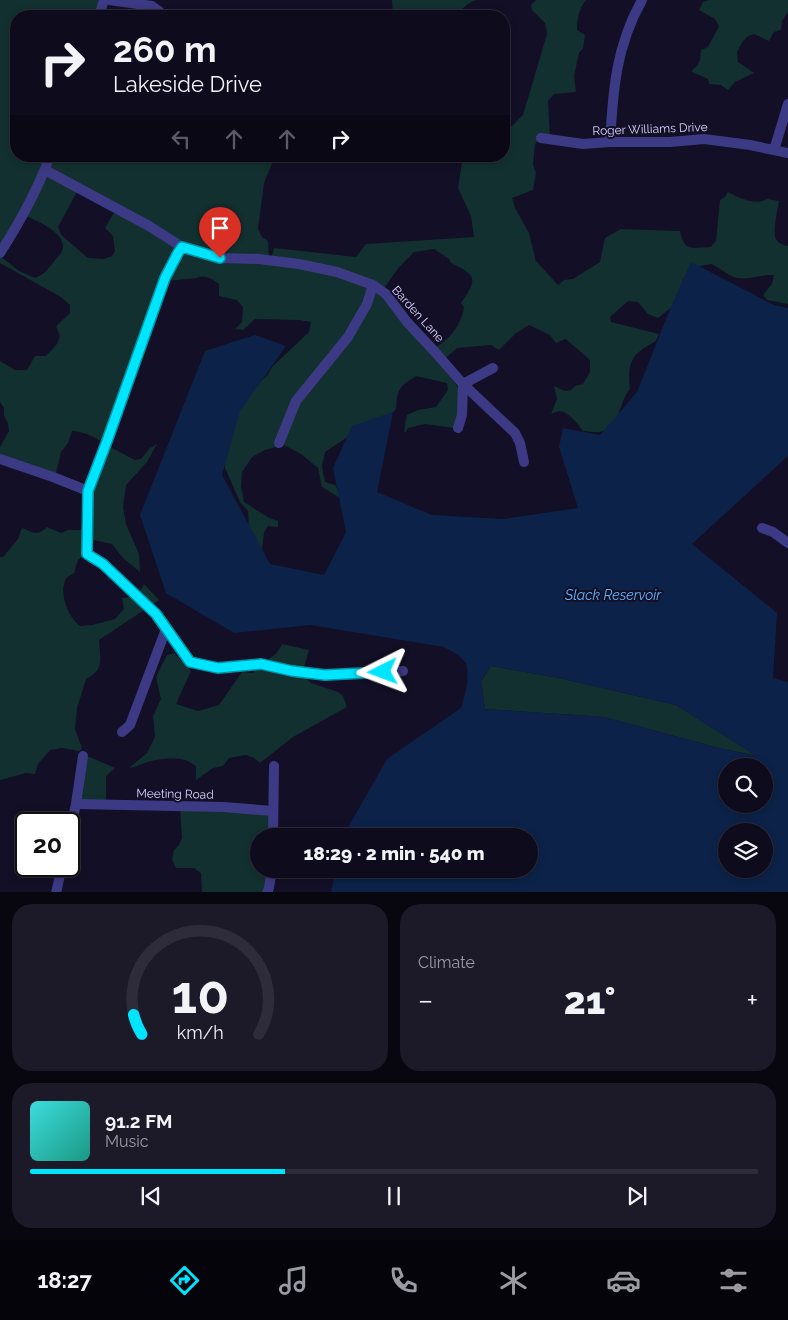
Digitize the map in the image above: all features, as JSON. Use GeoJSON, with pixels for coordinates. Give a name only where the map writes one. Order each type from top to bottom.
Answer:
{"type":"FeatureCollection","features":[{"type":"Feature","properties":{"kind":"street"},"geometry":{"type":"LineString","coordinates":[[109,0],[152,3]]}},
{"type":"Feature","properties":{"kind":"street"},"geometry":{"type":"LineString","coordinates":[[610,142],[616,73],[623,42],[634,14],[642,0]]}},
{"type":"Feature","properties":{"kind":"street"},"geometry":{"type":"LineString","coordinates":[[774,150],[788,104]]}},
{"type":"Feature","properties":{"kind":"street","name":"Roger Williams Drive"},"geometry":{"type":"LineString","coordinates":[[541,138],[583,144],[670,142],[704,139],[750,145],[788,153]]}},
{"type":"Feature","properties":{"kind":"street"},"geometry":{"type":"LineString","coordinates":[[0,253],[34,195],[48,162]]}},
{"type":"Feature","properties":{"kind":"street","name":"Barden Lane"},"geometry":{"type":"LineString","coordinates":[[45,170],[149,226],[182,247],[220,258],[260,259],[299,264],[337,272],[373,285],[386,294],[407,322],[463,384],[516,433],[524,462]]}},
{"type":"Feature","properties":{"kind":"street"},"geometry":{"type":"LineString","coordinates":[[182,247],[165,278],[88,491],[87,554],[110,570],[156,614],[190,662],[218,668],[261,664],[292,671],[325,675],[403,671]]}},
{"type":"Feature","properties":{"kind":"street"},"geometry":{"type":"LineString","coordinates":[[279,443],[296,401],[348,337],[367,304],[373,285]]}},
{"type":"Feature","properties":{"kind":"street"},"geometry":{"type":"LineString","coordinates":[[458,428],[462,415],[463,384],[493,368]]}},
{"type":"Feature","properties":{"kind":"street"},"geometry":{"type":"LineString","coordinates":[[0,459],[88,491]]}},
{"type":"Feature","properties":{"kind":"street"},"geometry":{"type":"LineString","coordinates":[[762,528],[773,532],[788,543]]}},
{"type":"Feature","properties":{"kind":"street"},"geometry":{"type":"LineString","coordinates":[[122,732],[130,725],[166,629]]}},
{"type":"Feature","properties":{"kind":"street"},"geometry":{"type":"LineString","coordinates":[[74,812],[83,756]]}},
{"type":"Feature","properties":{"kind":"street"},"geometry":{"type":"LineString","coordinates":[[273,828],[274,766]]}},
{"type":"Feature","properties":{"kind":"street","name":"Meeting Road"},"geometry":{"type":"LineString","coordinates":[[76,804],[224,807],[273,811]]}},
{"type":"Feature","properties":{"kind":"street"},"geometry":{"type":"LineString","coordinates":[[56,892],[59,877]]}},
{"type":"Feature","properties":{"kind":"street"},"geometry":{"type":"LineString","coordinates":[[267,892],[271,878]]}},
{"type":"Feature","properties":{"kind":"green space"},"geometry":{"type":"Polygon","coordinates":[[[0,0],[105,0],[102,10],[10,10],[10,162],[273,162],[264,183],[258,229],[262,237],[268,241],[269,258],[271,259],[274,248],[356,257],[366,244],[474,237],[471,216],[458,188],[462,162],[510,162],[510,126],[523,115],[547,34],[545,23],[532,10],[531,5],[536,0],[586,0],[580,10],[577,22],[577,30],[585,35],[574,76],[576,92],[554,94],[548,101],[550,139],[540,139],[535,144],[533,165],[536,173],[533,190],[512,198],[515,208],[529,233],[535,260],[558,285],[564,280],[573,279],[600,262],[605,238],[621,229],[680,231],[687,246],[694,248],[711,247],[716,241],[720,200],[728,192],[742,199],[758,202],[767,199],[779,201],[775,221],[775,237],[781,244],[788,246],[788,304],[767,300],[763,295],[772,284],[774,275],[737,278],[712,264],[700,266],[683,279],[678,302],[658,318],[648,314],[638,302],[628,301],[610,317],[611,322],[659,334],[656,341],[641,350],[633,359],[629,372],[630,389],[615,420],[606,430],[597,432],[583,431],[566,413],[558,411],[551,414],[557,399],[554,386],[565,391],[571,390],[575,386],[583,384],[590,372],[590,360],[567,340],[556,343],[550,335],[529,325],[515,334],[499,350],[491,345],[457,348],[442,361],[458,388],[460,415],[454,428],[425,424],[408,428],[405,433],[407,415],[418,410],[436,407],[448,390],[447,383],[416,376],[400,389],[396,409],[390,415],[361,428],[325,452],[322,466],[325,482],[335,485],[345,501],[322,487],[318,468],[301,454],[284,445],[265,450],[252,457],[242,472],[241,487],[244,502],[269,518],[278,521],[278,527],[268,526],[264,533],[261,556],[250,547],[248,511],[240,502],[225,468],[225,419],[257,384],[267,376],[272,367],[309,332],[311,322],[255,319],[243,330],[235,329],[242,322],[243,307],[237,300],[219,296],[219,284],[203,277],[166,281],[108,446],[135,460],[141,459],[150,448],[157,444],[147,462],[126,485],[123,507],[126,524],[139,554],[140,572],[124,559],[112,544],[89,539],[88,552],[78,560],[74,573],[69,576],[63,587],[66,606],[72,618],[80,626],[115,619],[124,609],[122,598],[136,595],[144,584],[159,600],[99,640],[99,667],[96,672],[86,679],[77,708],[75,729],[82,748],[79,751],[62,748],[50,750],[38,764],[35,774],[26,773],[0,780],[0,557],[3,557],[18,539],[22,528],[35,533],[47,527],[61,533],[68,530],[88,530],[88,491],[107,445],[90,435],[72,431],[68,443],[61,452],[55,477],[0,458],[0,447],[9,431],[8,423],[4,416],[4,408],[0,402],[0,361],[15,370],[27,370],[35,356],[46,356],[57,344],[60,336],[56,326],[70,313],[70,305],[61,297],[0,263],[0,0]],[[79,188],[58,227],[61,235],[88,258],[104,259],[112,256],[115,251],[113,236],[105,228],[116,209],[79,188]],[[26,216],[0,256],[19,271],[35,278],[48,269],[61,253],[63,245],[61,239],[51,229],[26,216]],[[434,249],[414,252],[399,267],[383,290],[430,352],[447,339],[456,328],[464,307],[461,303],[472,283],[470,275],[466,271],[451,263],[449,259],[434,249]]]}},
{"type":"Feature","properties":{"kind":"green space"},"geometry":{"type":"Polygon","coordinates":[[[392,0],[477,0],[461,10],[393,10],[392,0]]]}},
{"type":"Feature","properties":{"kind":"green space"},"geometry":{"type":"Polygon","coordinates":[[[709,0],[788,0],[788,12],[782,21],[781,30],[774,32],[769,41],[754,34],[748,36],[743,41],[737,52],[738,62],[754,73],[735,82],[728,90],[721,85],[709,84],[708,79],[692,72],[699,63],[701,50],[708,47],[719,26],[715,19],[699,10],[703,2],[709,0]]]}},
{"type":"Feature","properties":{"kind":"green space"},"geometry":{"type":"Polygon","coordinates":[[[282,644],[309,650],[302,674],[311,683],[338,692],[343,696],[347,707],[293,737],[260,763],[246,755],[229,758],[223,766],[213,768],[196,780],[196,766],[186,760],[159,760],[129,768],[147,753],[155,737],[153,716],[161,699],[156,677],[167,655],[174,653],[191,671],[176,704],[198,711],[219,705],[242,672],[254,673],[253,664],[267,660],[280,649],[282,644]]]}},
{"type":"Feature","properties":{"kind":"green space"},"geometry":{"type":"Polygon","coordinates":[[[491,666],[559,678],[676,705],[757,756],[719,748],[604,717],[485,709],[481,681],[491,666]]]}},
{"type":"Feature","properties":{"kind":"green space"},"geometry":{"type":"Polygon","coordinates":[[[85,755],[115,768],[106,776],[106,805],[79,804],[85,755]]]}},
{"type":"Feature","properties":{"kind":"green space"},"geometry":{"type":"Polygon","coordinates":[[[180,809],[272,811],[273,828],[250,828],[250,878],[272,878],[268,892],[202,892],[201,873],[194,868],[176,868],[172,860],[174,850],[182,838],[180,809]]]}},
{"type":"Feature","properties":{"kind":"water","name":"Slack Reservoir"},"geometry":{"type":"Polygon","coordinates":[[[691,262],[774,305],[788,308],[788,456],[692,544],[777,613],[773,678],[788,682],[788,892],[331,892],[334,878],[538,878],[538,828],[348,828],[387,759],[461,708],[467,686],[467,669],[464,661],[456,654],[444,647],[310,625],[234,633],[166,593],[140,515],[205,351],[255,335],[286,346],[240,411],[222,475],[270,564],[324,575],[346,532],[333,468],[352,426],[393,412],[377,492],[432,515],[503,519],[578,508],[559,447],[563,428],[600,435],[637,392],[691,262]],[[491,666],[481,681],[485,709],[604,717],[756,756],[676,705],[559,678],[491,666]]]}},
{"type":"Feature","properties":{"kind":"route"},"geometry":{"type":"LineString","coordinates":[[220,258],[182,247],[165,278],[88,491],[87,554],[103,564],[156,614],[190,662],[218,668],[261,664],[292,671],[325,675],[383,672]]}}]}
